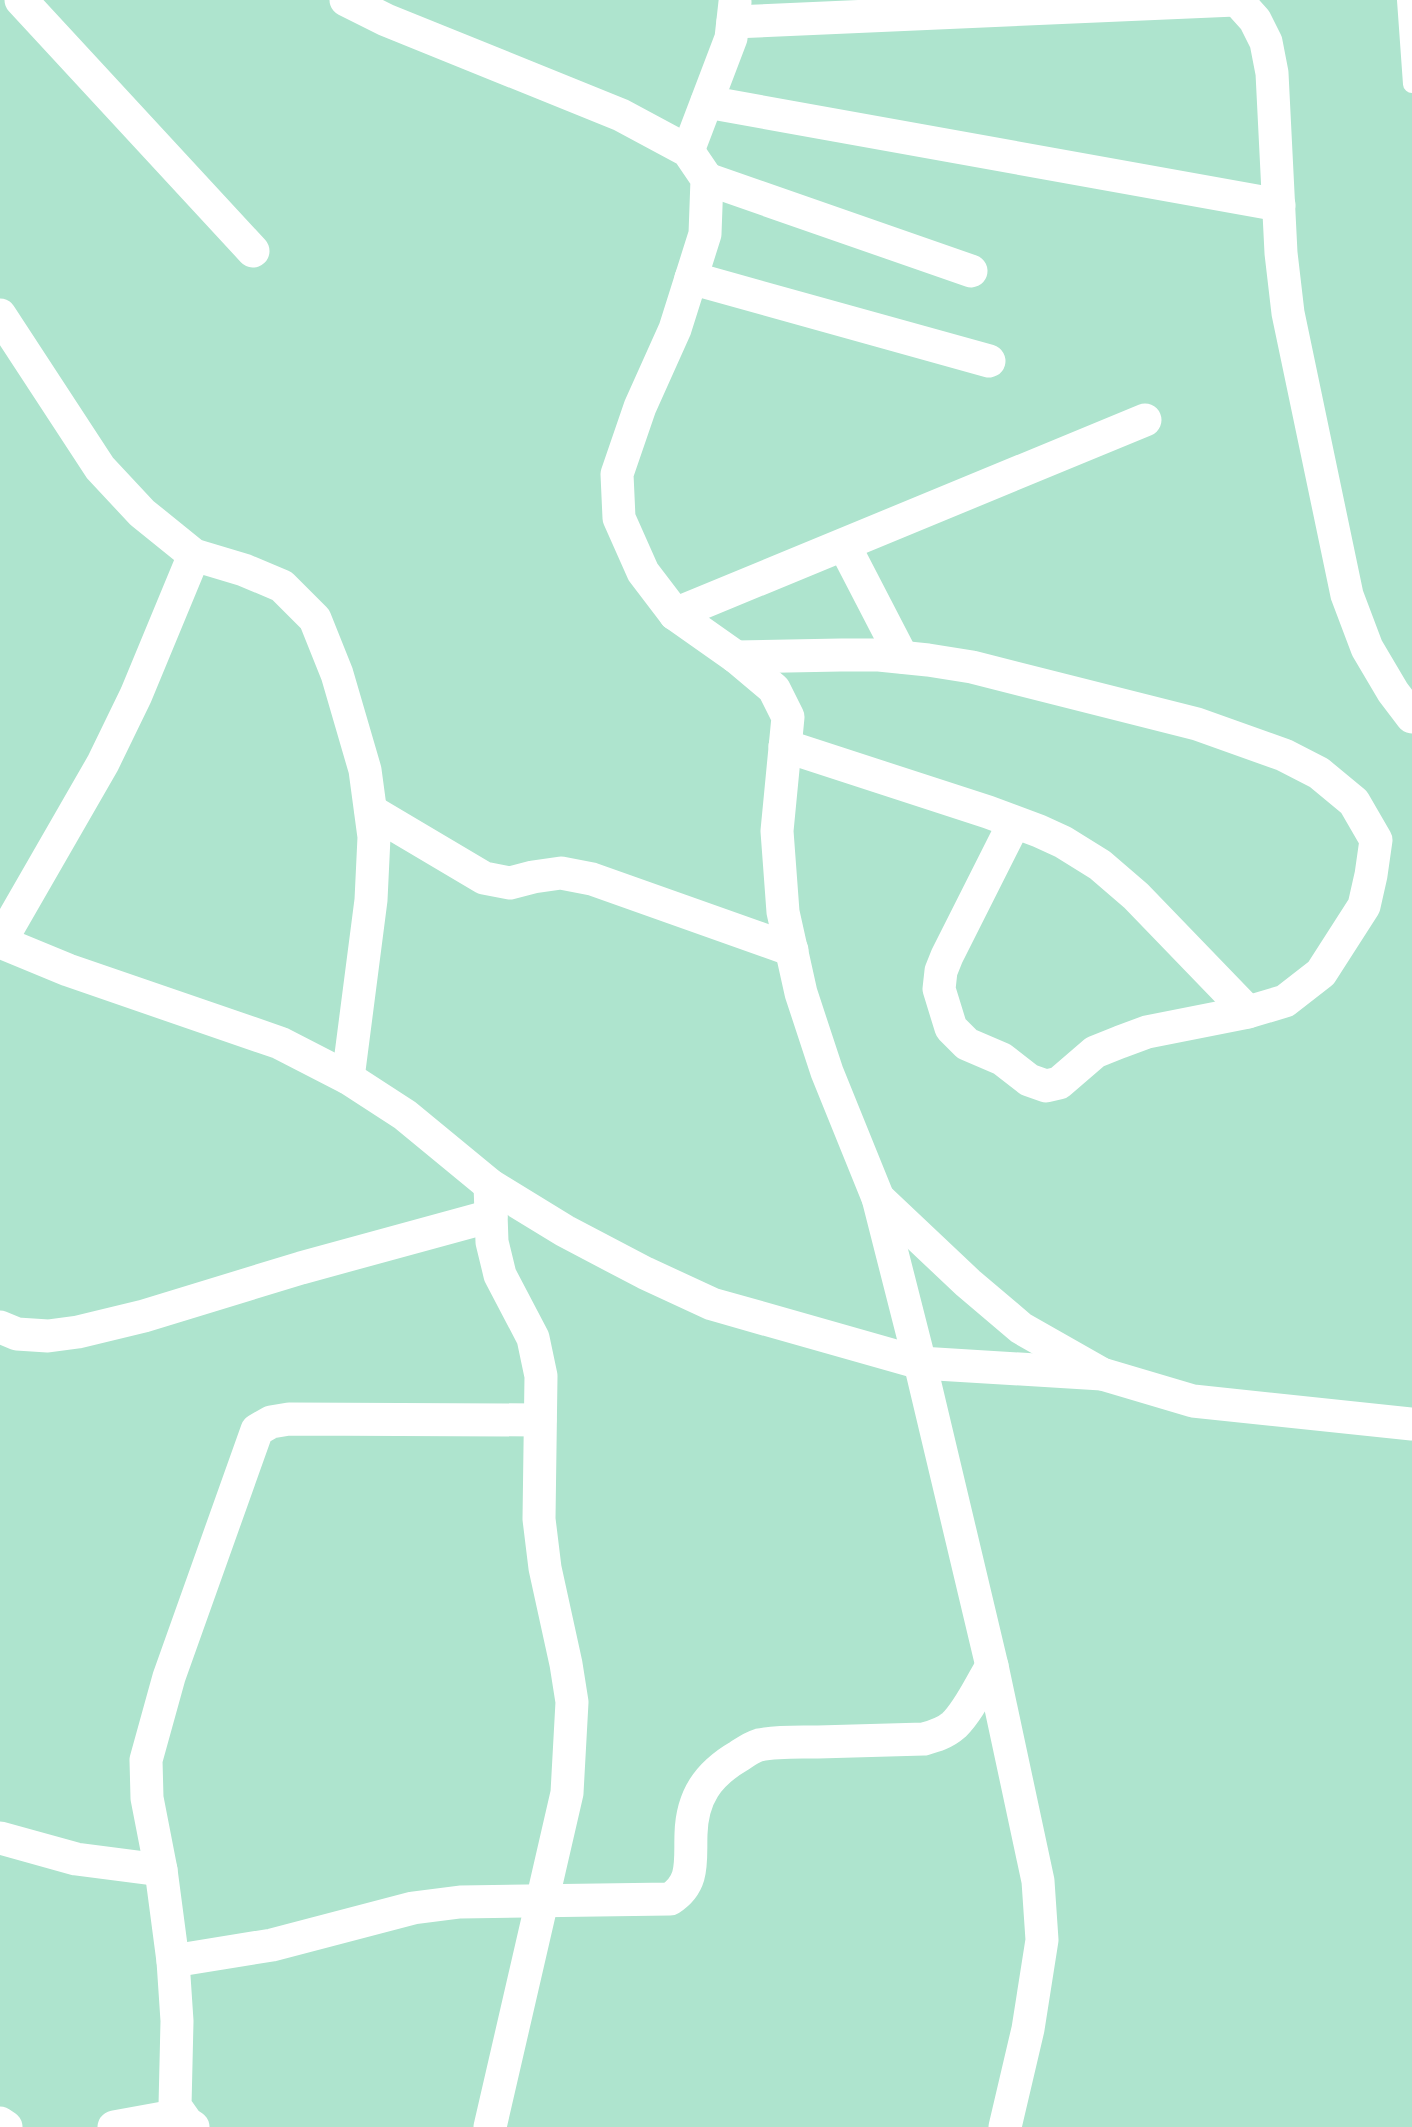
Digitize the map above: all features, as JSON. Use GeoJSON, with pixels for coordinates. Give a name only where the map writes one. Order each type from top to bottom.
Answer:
{"type":"FeatureCollection","features":[{"type":"Feature","properties":{"kind":"street"},"geometry":{"type":"LineString","coordinates":[[21,0],[253,251]]}},
{"type":"Feature","properties":{"kind":"street"},"geometry":{"type":"LineString","coordinates":[[346,0],[386,20],[621,115],[688,151],[708,179],[971,271]]}},
{"type":"Feature","properties":{"kind":"street"},"geometry":{"type":"LineString","coordinates":[[688,151],[731,38],[734,11],[1236,0],[1255,20],[1266,42],[1272,73],[1279,206],[1288,313],[1347,595],[1367,648],[1393,692],[1412,717]]}},
{"type":"Feature","properties":{"kind":"street"},"geometry":{"type":"LineString","coordinates":[[707,102],[1279,206]]}},
{"type":"Feature","properties":{"kind":"street"},"geometry":{"type":"LineString","coordinates":[[708,179],[705,234],[675,329],[640,407],[617,474],[619,518],[643,572],[675,614],[736,657],[774,689],[788,717],[777,831],[783,912],[801,993],[827,1072],[878,1198],[992,1666],[1038,1881],[1042,1940],[1028,2029],[1005,2127]]}},
{"type":"Feature","properties":{"kind":"street"},"geometry":{"type":"LineString","coordinates":[[691,278],[989,361]]}},
{"type":"Feature","properties":{"kind":"street"},"geometry":{"type":"LineString","coordinates":[[0,315],[100,468],[142,513],[194,555],[244,570],[282,586],[315,619],[337,674],[365,770],[374,837],[371,900],[348,1078]]}},
{"type":"Feature","properties":{"kind":"street"},"geometry":{"type":"LineString","coordinates":[[675,614],[1145,420]]}},
{"type":"Feature","properties":{"kind":"street"},"geometry":{"type":"LineString","coordinates":[[844,545],[902,657]]}},
{"type":"Feature","properties":{"kind":"street"},"geometry":{"type":"LineString","coordinates":[[194,555],[136,695],[103,763],[0,942],[68,970],[280,1043],[348,1078],[405,1115],[491,1201],[565,1231],[645,1273],[712,1304],[920,1363],[1102,1374]]}},
{"type":"Feature","properties":{"kind":"street"},"geometry":{"type":"LineString","coordinates":[[736,657],[841,655],[902,657],[972,668],[1197,724],[1284,754],[1319,773],[1354,802],[1376,840],[1364,906],[1321,973],[1285,1001],[1248,1012],[1147,1032],[1095,1052],[1059,1083],[1046,1086],[1029,1080],[1002,1059],[967,1044],[951,1028],[939,989],[941,971],[1014,823]]}},
{"type":"Feature","properties":{"kind":"street"},"geometry":{"type":"LineString","coordinates":[[786,746],[1039,831],[1063,842],[1100,865],[1136,896],[1248,1012]]}},
{"type":"Feature","properties":{"kind":"street"},"geometry":{"type":"LineString","coordinates":[[371,812],[484,878],[510,883],[561,873],[592,879],[792,950]]}},
{"type":"Feature","properties":{"kind":"street"},"geometry":{"type":"LineString","coordinates":[[878,1198],[968,1283],[1021,1328],[1102,1374],[1193,1401],[1412,1424]]}},
{"type":"Feature","properties":{"kind":"street"},"geometry":{"type":"LineString","coordinates":[[0,1327],[17,1334],[48,1336],[78,1332],[144,1317],[301,1268],[491,1201]]}},
{"type":"Feature","properties":{"kind":"street"},"geometry":{"type":"LineString","coordinates":[[490,2127],[567,1793],[572,1702],[545,1568],[539,1519],[541,1376],[533,1338],[500,1275],[492,1242],[491,1201]]}},
{"type":"Feature","properties":{"kind":"street"},"geometry":{"type":"LineString","coordinates":[[187,2121],[175,2106],[177,2021],[173,1961],[161,1870],[147,1798],[146,1760],[169,1677],[257,1430],[271,1422],[289,1419],[540,1420]]}},
{"type":"Feature","properties":{"kind":"street"},"geometry":{"type":"LineString","coordinates":[[173,1961],[272,1945],[413,1908],[460,1902],[670,1899],[678,1894],[686,1884],[690,1869],[691,1822],[703,1787],[712,1775],[731,1760],[756,1746],[924,1739],[940,1734],[954,1725],[992,1666]]}},
{"type":"Feature","properties":{"kind":"street"},"geometry":{"type":"LineString","coordinates":[[0,1838],[76,1859],[161,1870]]}},
{"type":"Feature","properties":{"kind":"street"},"geometry":{"type":"LineString","coordinates":[[114,2127],[187,2121]]}},
{"type":"Feature","properties":{"kind":"street"},"geometry":{"type":"LineString","coordinates":[[0,2123],[6,2127]]}},
{"type":"Feature","properties":{"kind":"lane"},"geometry":{"type":"LineString","coordinates":[[1406,0],[1412,84]]}}]}
